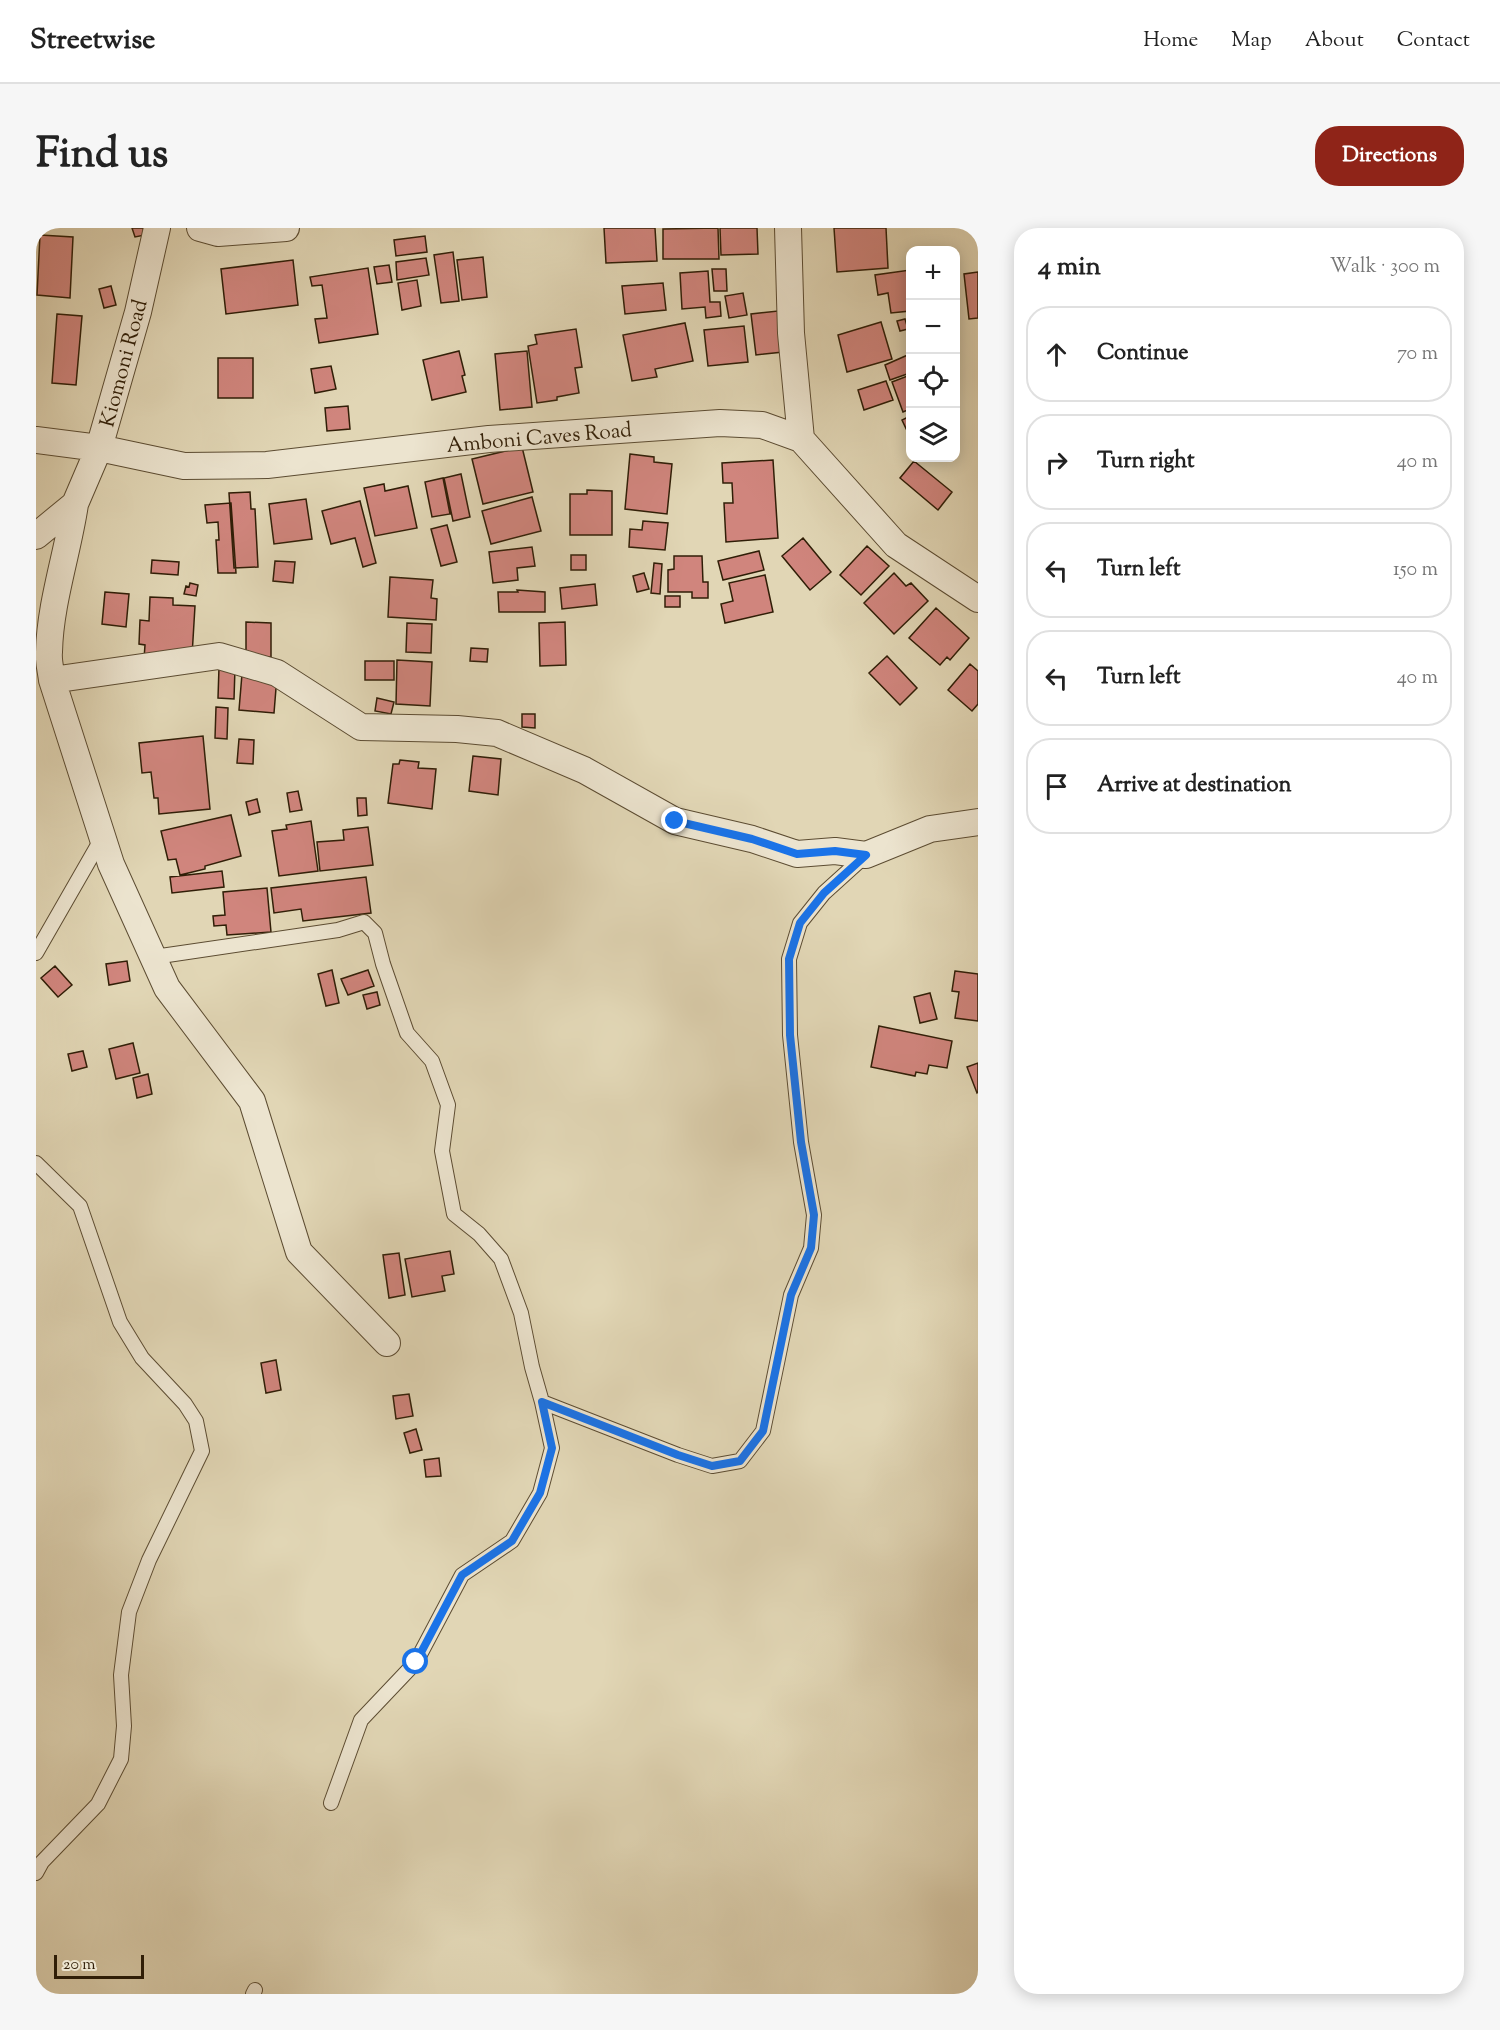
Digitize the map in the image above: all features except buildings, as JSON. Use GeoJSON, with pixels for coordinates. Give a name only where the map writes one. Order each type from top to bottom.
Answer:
{"type":"FeatureCollection","features":[{"type":"Feature","properties":{"kind":"street","name":"Kiomoni Road"},"geometry":{"type":"LineString","coordinates":[[77,499],[99,448],[138,312],[157,228]]}},
{"type":"Feature","properties":{"kind":"street"},"geometry":{"type":"LineString","coordinates":[[200,228],[218,233],[286,228]]}},
{"type":"Feature","properties":{"kind":"street"},"geometry":{"type":"LineString","coordinates":[[788,228],[791,333],[801,439]]}},
{"type":"Feature","properties":{"kind":"street","name":"Amboni Caves Road"},"geometry":{"type":"LineString","coordinates":[[36,440],[99,448],[184,466],[267,465],[489,439],[720,423],[762,425],[801,439],[896,545],[978,599]]}},
{"type":"Feature","properties":{"kind":"street"},"geometry":{"type":"LineString","coordinates":[[36,536],[77,499]]}},
{"type":"Feature","properties":{"kind":"street"},"geometry":{"type":"LineString","coordinates":[[77,499],[55,603],[42,651],[111,864],[167,988],[252,1101],[299,1252],[387,1343]]}},
{"type":"Feature","properties":{"kind":"street"},"geometry":{"type":"LineString","coordinates":[[52,680],[219,656],[277,673],[361,727],[497,732],[584,770],[675,821],[752,839],[797,854],[835,851],[866,855],[930,829],[978,822]]}},
{"type":"Feature","properties":{"kind":"lane"},"geometry":{"type":"LineString","coordinates":[[36,954],[103,838]]}},
{"type":"Feature","properties":{"kind":"lane"},"geometry":{"type":"LineString","coordinates":[[542,1402],[712,1466],[740,1461],[763,1431],[791,1295],[811,1248],[814,1215],[801,1142],[790,1035],[789,959],[800,923],[824,893],[866,855]]}},
{"type":"Feature","properties":{"kind":"lane"},"geometry":{"type":"LineString","coordinates":[[154,957],[338,930],[364,922],[375,933],[383,964],[407,1033],[432,1061],[448,1105],[442,1151],[454,1214],[478,1233],[501,1259],[521,1313],[552,1448],[540,1493],[512,1541],[462,1575],[416,1662],[361,1720],[331,1803]]}},
{"type":"Feature","properties":{"kind":"lane"},"geometry":{"type":"LineString","coordinates":[[36,1163],[80,1206],[120,1322],[142,1358],[185,1404],[196,1421],[202,1451],[149,1560],[129,1612],[121,1675],[124,1726],[121,1759],[98,1804],[42,1862],[36,1873]]}},
{"type":"Feature","properties":{"kind":"route"},"geometry":{"type":"LineString","coordinates":[[416,1662],[462,1575],[512,1541],[540,1493],[552,1448],[542,1402],[712,1466],[740,1461],[763,1431],[791,1295],[811,1248],[814,1215],[801,1142],[790,1035],[789,959],[800,923],[824,893],[866,855],[835,851],[797,854],[752,839],[675,821]]}}]}
